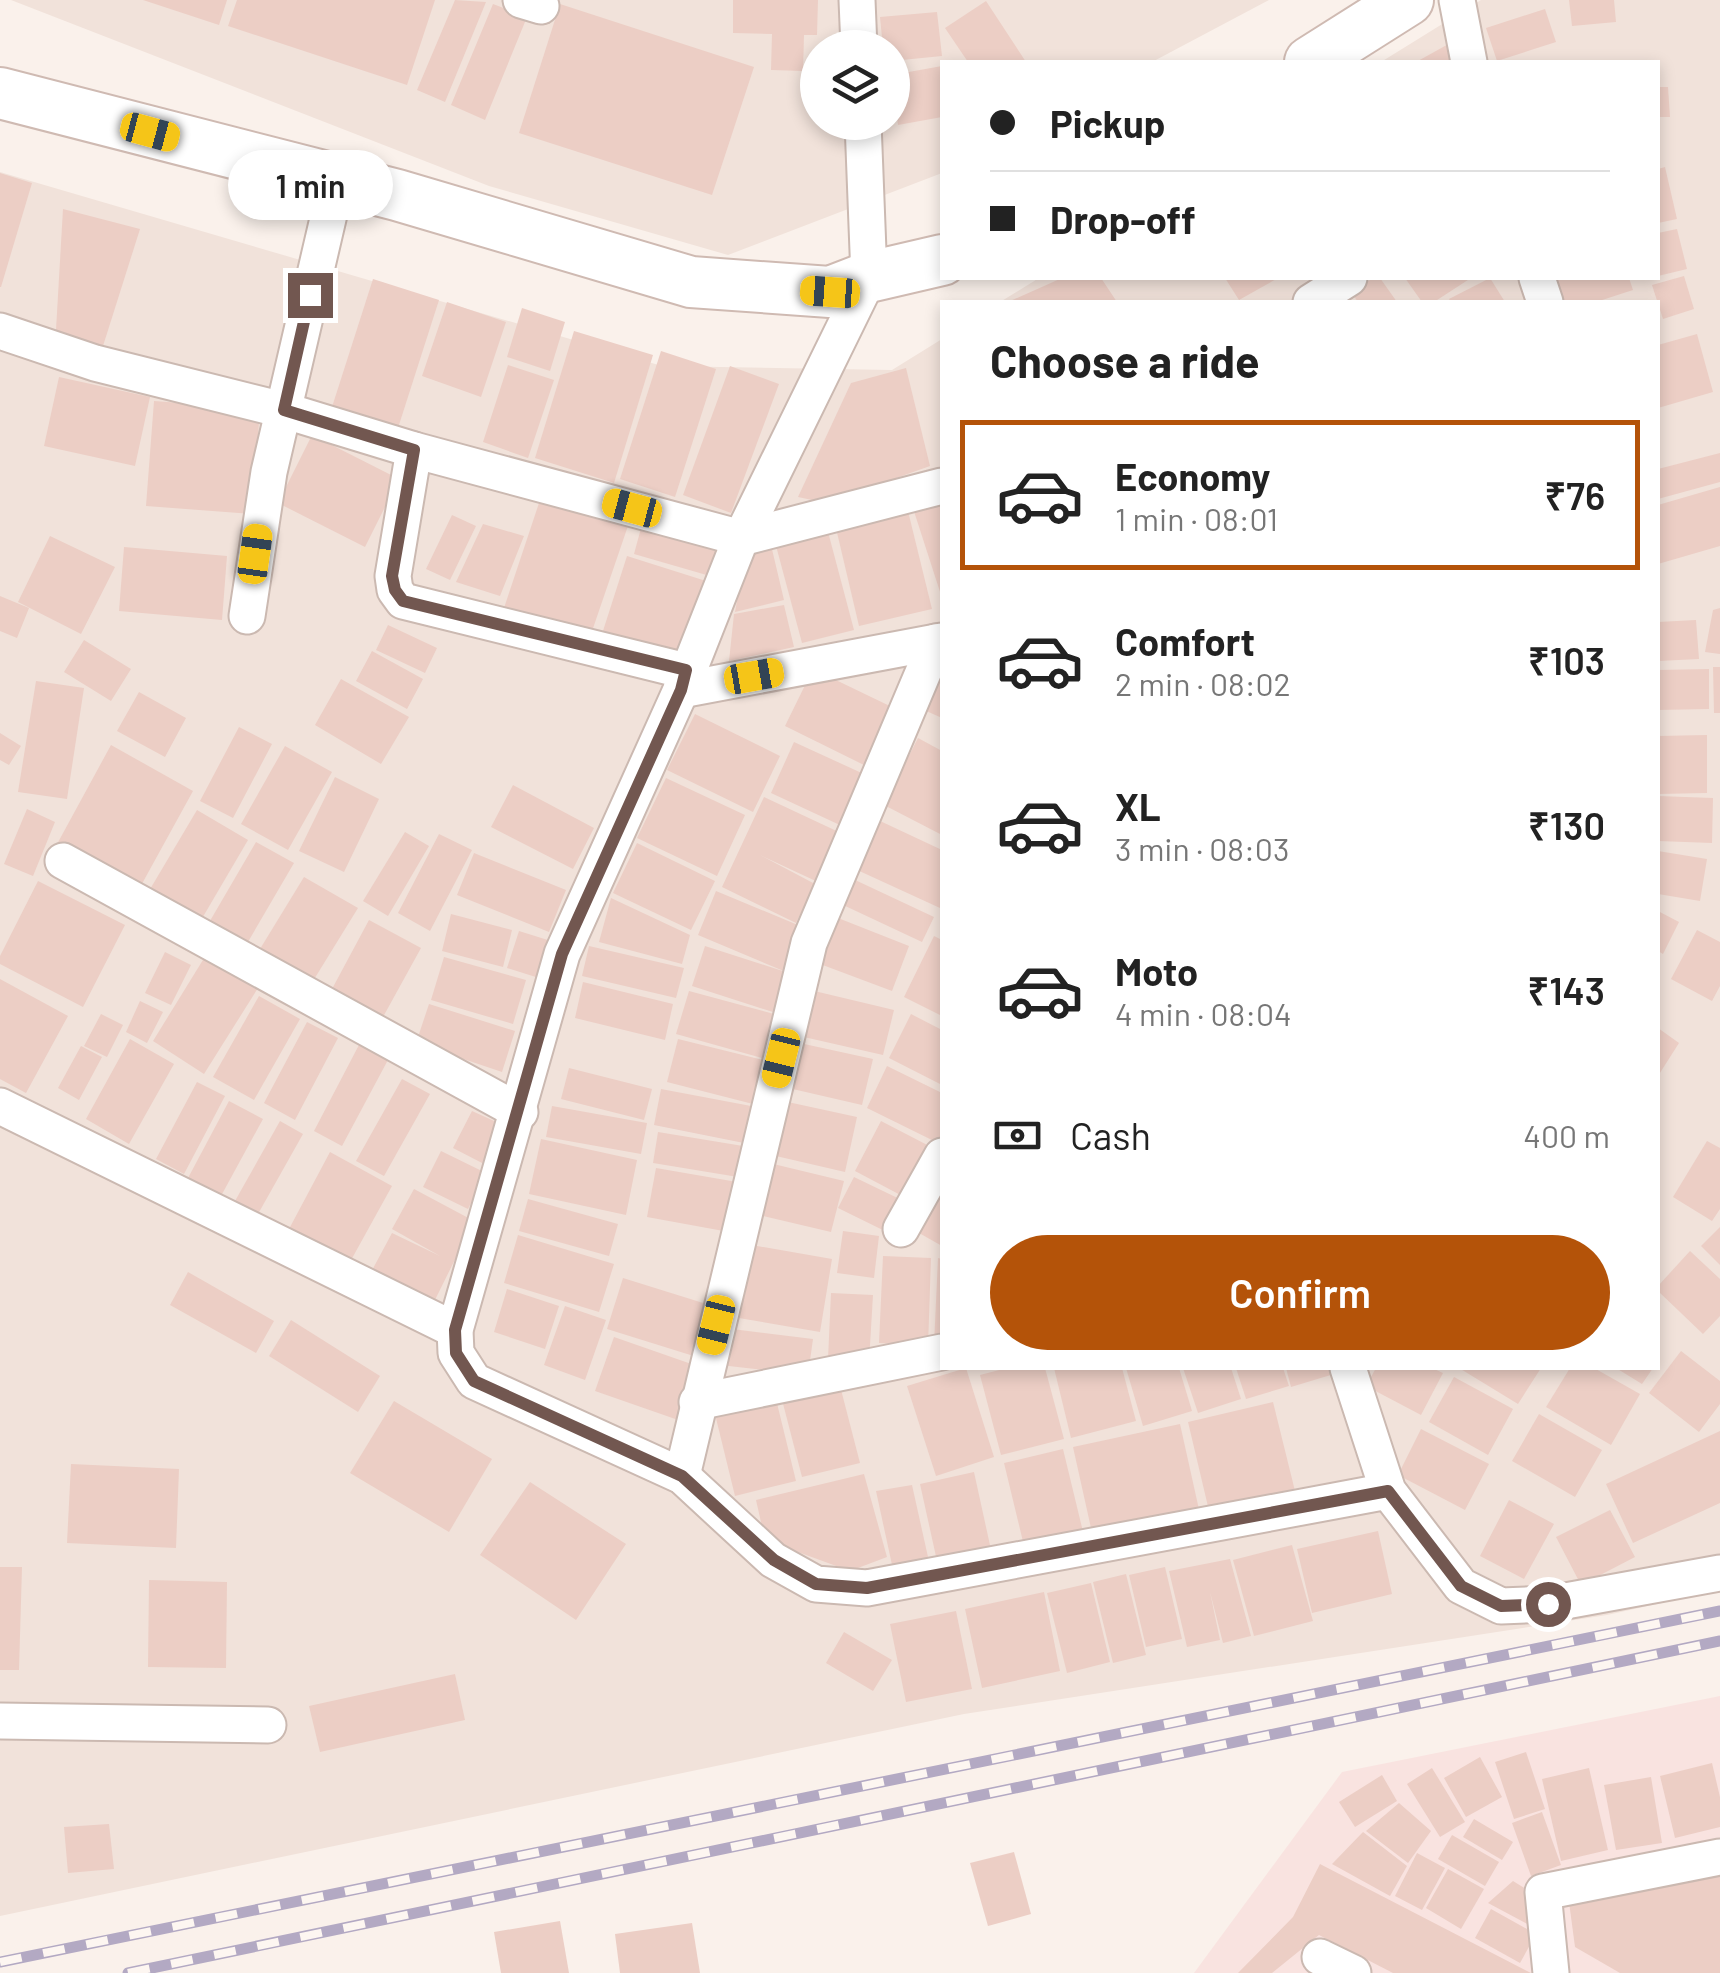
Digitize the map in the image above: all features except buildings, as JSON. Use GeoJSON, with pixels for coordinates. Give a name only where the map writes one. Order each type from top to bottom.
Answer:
{"type":"FeatureCollection","features":[{"type":"Feature","properties":{"kind":"street"},"geometry":{"type":"LineString","coordinates":[[856,0],[858,30]]}},
{"type":"Feature","properties":{"kind":"street"},"geometry":{"type":"LineString","coordinates":[[1313,60],[1408,0]]}},
{"type":"Feature","properties":{"kind":"street"},"geometry":{"type":"LineString","coordinates":[[1458,0],[1469,60]]}},
{"type":"Feature","properties":{"kind":"street"},"geometry":{"type":"LineString","coordinates":[[0,93],[337,180],[691,282],[830,292],[869,277],[940,260]]}},
{"type":"Feature","properties":{"kind":"street"},"geometry":{"type":"LineString","coordinates":[[864,140],[869,277],[741,538],[684,680],[562,954],[455,1330],[456,1353],[474,1381],[682,1476],[774,1560],[816,1584],[843,1588],[867,1588],[1388,1491]]}},
{"type":"Feature","properties":{"kind":"street"},"geometry":{"type":"LineString","coordinates":[[247,616],[258,532],[337,180]]}},
{"type":"Feature","properties":{"kind":"street"},"geometry":{"type":"LineString","coordinates":[[1314,300],[1346,280]]}},
{"type":"Feature","properties":{"kind":"street"},"geometry":{"type":"LineString","coordinates":[[0,331],[95,363],[284,410],[414,450],[741,538],[940,487]]}},
{"type":"Feature","properties":{"kind":"street"},"geometry":{"type":"LineString","coordinates":[[414,450],[392,576],[403,601],[684,680],[939,641]]}},
{"type":"Feature","properties":{"kind":"street"},"geometry":{"type":"LineString","coordinates":[[682,1476],[809,943],[939,641]]}},
{"type":"Feature","properties":{"kind":"street"},"geometry":{"type":"LineString","coordinates":[[63,861],[520,1112]]}},
{"type":"Feature","properties":{"kind":"street"},"geometry":{"type":"LineString","coordinates":[[0,1106],[455,1330]]}},
{"type":"Feature","properties":{"kind":"street"},"geometry":{"type":"LineString","coordinates":[[901,1229],[940,1160]]}},
{"type":"Feature","properties":{"kind":"street"},"geometry":{"type":"LineString","coordinates":[[698,1402],[940,1352]]}},
{"type":"Feature","properties":{"kind":"street"},"geometry":{"type":"LineString","coordinates":[[1349,1370],[1388,1491],[1461,1586],[1501,1606],[1548,1604],[1720,1573]]}},
{"type":"Feature","properties":{"kind":"street"},"geometry":{"type":"LineString","coordinates":[[0,1721],[268,1725]]}},
{"type":"Feature","properties":{"kind":"street"},"geometry":{"type":"LineString","coordinates":[[1551,1973],[1542,1892],[1720,1857]]}},
{"type":"Feature","properties":{"kind":"street"},"geometry":{"type":"LineString","coordinates":[[1320,1957],[1353,1973]]}},
{"type":"Feature","properties":{"kind":"shaded area"},"geometry":{"type":"Polygon","coordinates":[[[11,0],[1269,0],[1156,60],[940,60],[940,174],[728,255],[489,186],[11,0]]]}},
{"type":"Feature","properties":{"kind":"shaded area"},"geometry":{"type":"Polygon","coordinates":[[[1481,0],[1720,0],[1720,1590],[1607,1615],[964,1714],[0,1916],[0,172],[662,366],[892,370],[940,340],[940,1370],[1660,1370],[1660,300],[1003,300],[1036,280],[1660,280],[1660,60],[1384,60],[1481,0]]]}},
{"type":"Feature","properties":{"kind":"shaded area"},"geometry":{"type":"Polygon","coordinates":[[[1720,1696],[1720,1973],[1194,1973],[1342,1772],[1720,1696]]]}},
{"type":"Feature","properties":{"kind":"railway"},"geometry":{"type":"LineString","coordinates":[[0,1962],[1720,1611]]}},
{"type":"Feature","properties":{"kind":"railway"},"geometry":{"type":"LineString","coordinates":[[128,1973],[1720,1641]]}},
{"type":"Feature","properties":{"kind":"route"},"geometry":{"type":"LineString","coordinates":[[310,295],[284,410],[414,450],[392,576],[403,601],[686,670],[681,690],[562,954],[455,1330],[456,1353],[474,1381],[682,1476],[774,1560],[816,1584],[867,1588],[1388,1491],[1461,1586],[1501,1606],[1548,1604]]}}]}
